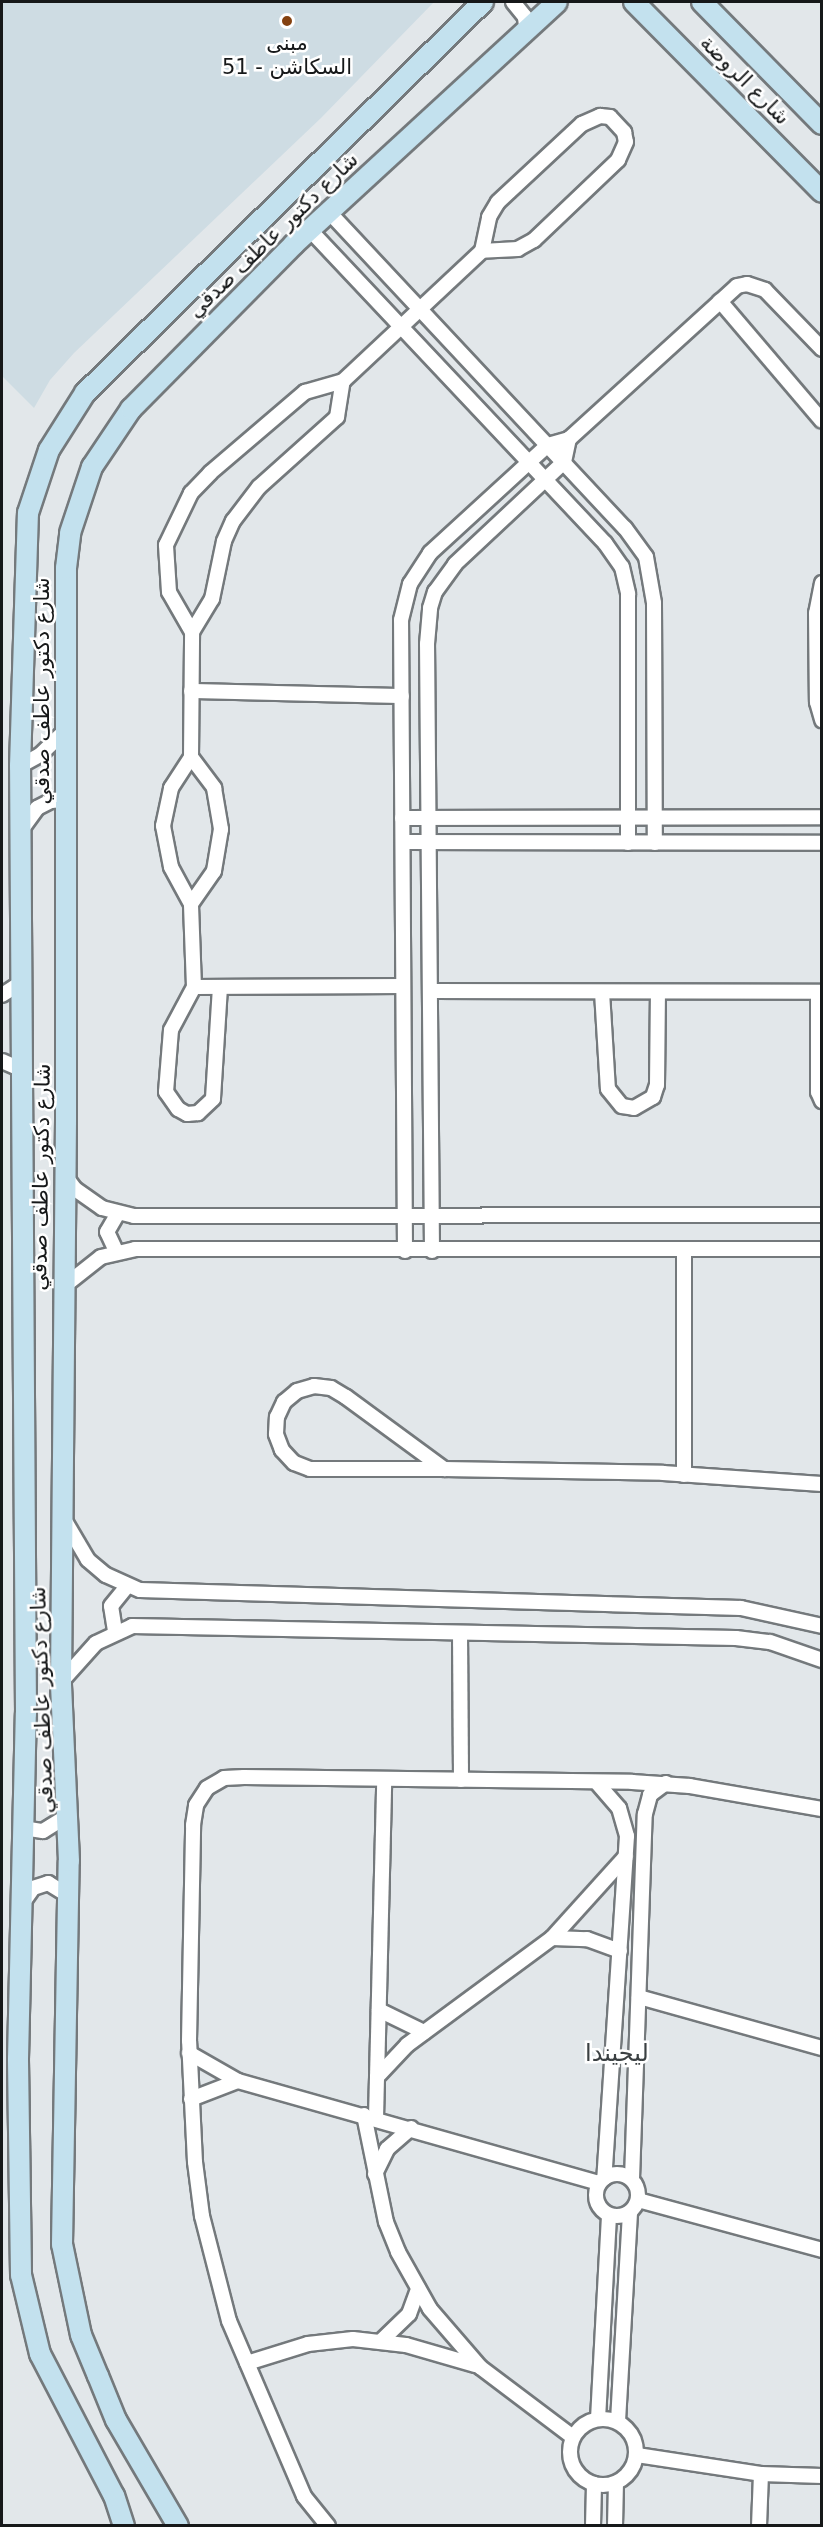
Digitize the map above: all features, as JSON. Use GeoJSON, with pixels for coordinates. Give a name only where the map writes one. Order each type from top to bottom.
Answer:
{"type":"FeatureCollection","features":[{"type":"Feature","properties":{"kind":"street","name":"شارع دكتور عاطف صدقي"},"geometry":{"type":"LineString","coordinates":[[124,2526],[114,2496],[40,2354],[21,2275],[18,2059],[24,1901],[22,1070],[19,984],[20,766],[28,513],[37,481],[65,421],[107,368],[484,2]]}},
{"type":"Feature","properties":{"kind":"street"},"geometry":{"type":"LineString","coordinates":[[513,2],[525,17],[526,27]]}},
{"type":"Feature","properties":{"kind":"street","name":"شارع دكتور عاطف صدقي"},"geometry":{"type":"LineString","coordinates":[[178,2526],[116,2420],[81,2335],[62,2244],[69,1815],[61,1682],[68,728],[66,568],[72,522],[92,467],[131,409],[310,230],[526,27],[557,2]]}},
{"type":"Feature","properties":{"kind":"street","name":"شارع الروضة"},"geometry":{"type":"LineString","coordinates":[[634,2],[822,192]]}},
{"type":"Feature","properties":{"kind":"street","name":"شارع الروضة"},"geometry":{"type":"LineString","coordinates":[[702,2],[822,124]]}},
{"type":"Feature","properties":{"kind":"street"},"geometry":{"type":"LineString","coordinates":[[192,632],[176,610],[165,569],[166,545],[191,493],[289,403],[305,392],[343,381],[482,251],[518,249],[534,240],[618,160],[626,142],[619,123],[610,117],[590,118],[567,137],[498,202],[483,234],[482,251]]}},
{"type":"Feature","properties":{"kind":"street"},"geometry":{"type":"LineString","coordinates":[[329,212],[625,528],[646,557],[651,572],[655,843]]}},
{"type":"Feature","properties":{"kind":"street"},"geometry":{"type":"LineString","coordinates":[[310,230],[615,555],[626,580],[628,843]]}},
{"type":"Feature","properties":{"kind":"street"},"geometry":{"type":"LineString","coordinates":[[405,1251],[401,620],[414,576],[430,553],[529,462],[548,445],[569,439],[737,286],[759,287],[822,349]]}},
{"type":"Feature","properties":{"kind":"street"},"geometry":{"type":"LineString","coordinates":[[720,301],[822,421]]}},
{"type":"Feature","properties":{"kind":"street"},"geometry":{"type":"LineString","coordinates":[[220,987],[213,1099],[198,1113],[187,1114],[178,1109],[166,1092],[168,1042],[194,987],[191,904],[171,867],[163,826],[171,788],[191,757],[192,632],[213,599],[224,541],[233,521],[259,487],[337,417],[343,381]]}},
{"type":"Feature","properties":{"kind":"street"},"geometry":{"type":"LineString","coordinates":[[432,1251],[427,644],[435,592],[455,564],[564,462],[569,439]]}},
{"type":"Feature","properties":{"kind":"street"},"geometry":{"type":"LineString","coordinates":[[822,583],[816,613],[817,702],[822,720]]}},
{"type":"Feature","properties":{"kind":"street"},"geometry":{"type":"LineString","coordinates":[[191,691],[402,696]]}},
{"type":"Feature","properties":{"kind":"street"},"geometry":{"type":"LineString","coordinates":[[20,766],[50,748],[68,728]]}},
{"type":"Feature","properties":{"kind":"street"},"geometry":{"type":"LineString","coordinates":[[191,757],[214,788],[220,829],[214,871],[191,904]]}},
{"type":"Feature","properties":{"kind":"street"},"geometry":{"type":"LineString","coordinates":[[21,832],[37,808],[51,801],[67,800]]}},
{"type":"Feature","properties":{"kind":"street"},"geometry":{"type":"LineString","coordinates":[[402,818],[822,817]]}},
{"type":"Feature","properties":{"kind":"street"},"geometry":{"type":"LineString","coordinates":[[403,842],[822,843]]}},
{"type":"Feature","properties":{"kind":"street"},"geometry":{"type":"LineString","coordinates":[[2,995],[19,984]]}},
{"type":"Feature","properties":{"kind":"street"},"geometry":{"type":"LineString","coordinates":[[194,987],[403,986]]}},
{"type":"Feature","properties":{"kind":"street"},"geometry":{"type":"LineString","coordinates":[[430,991],[820,992],[818,1092],[822,1101]]}},
{"type":"Feature","properties":{"kind":"street"},"geometry":{"type":"LineString","coordinates":[[602,992],[608,1089],[622,1106],[634,1108],[645,1105],[657,1085],[658,992]]}},
{"type":"Feature","properties":{"kind":"street"},"geometry":{"type":"LineString","coordinates":[[2,1061],[22,1070]]}},
{"type":"Feature","properties":{"kind":"street"},"geometry":{"type":"LineString","coordinates":[[63,1174],[88,1199],[118,1213],[822,1215]]}},
{"type":"Feature","properties":{"kind":"street"},"geometry":{"type":"LineString","coordinates":[[116,1251],[107,1232],[118,1213]]}},
{"type":"Feature","properties":{"kind":"street"},"geometry":{"type":"LineString","coordinates":[[684,1249],[684,1475]]}},
{"type":"Feature","properties":{"kind":"street"},"geometry":{"type":"LineString","coordinates":[[63,1287],[88,1265],[116,1251],[822,1249]]}},
{"type":"Feature","properties":{"kind":"street"},"geometry":{"type":"LineString","coordinates":[[444,1469],[331,1388],[314,1386],[297,1391],[284,1402],[277,1417],[276,1434],[282,1450],[294,1462],[310,1469],[444,1469],[684,1475],[822,1484]]}},
{"type":"Feature","properties":{"kind":"street"},"geometry":{"type":"LineString","coordinates":[[63,1518],[88,1560],[127,1586],[140,1590],[741,1608],[822,1626]]}},
{"type":"Feature","properties":{"kind":"street"},"geometry":{"type":"LineString","coordinates":[[115,1631],[111,1606],[127,1586]]}},
{"type":"Feature","properties":{"kind":"street"},"geometry":{"type":"LineString","coordinates":[[61,1682],[96,1643],[115,1631],[132,1626],[736,1638],[770,1641],[822,1660]]}},
{"type":"Feature","properties":{"kind":"street"},"geometry":{"type":"LineString","coordinates":[[460,1633],[461,1780]]}},
{"type":"Feature","properties":{"kind":"street"},"geometry":{"type":"LineString","coordinates":[[328,2526],[304,2496],[229,2321],[209,2248],[195,2162],[189,2053],[193,1825],[196,1805],[207,1788],[224,1778],[244,1777],[598,1784],[666,1783],[822,1809]]}},
{"type":"Feature","properties":{"kind":"street"},"geometry":{"type":"LineString","coordinates":[[384,1779],[377,2077],[370,2117],[374,2176],[386,2222],[417,2289],[450,2335],[480,2367],[573,2436]]}},
{"type":"Feature","properties":{"kind":"street"},"geometry":{"type":"LineString","coordinates":[[618,2421],[630,2212],[638,2200],[632,2179],[646,1804],[657,1788],[666,1783]]}},
{"type":"Feature","properties":{"kind":"street"},"geometry":{"type":"LineString","coordinates":[[598,1784],[619,1809],[627,1836],[602,2181],[596,2198],[609,2215],[598,2419]]}},
{"type":"Feature","properties":{"kind":"street"},"geometry":{"type":"LineString","coordinates":[[23,1828],[44,1831],[69,1815]]}},
{"type":"Feature","properties":{"kind":"street"},"geometry":{"type":"LineString","coordinates":[[627,1836],[644,1838]]}},
{"type":"Feature","properties":{"kind":"street"},"geometry":{"type":"LineString","coordinates":[[377,2077],[424,2032],[552,1938],[626,1856]]}},
{"type":"Feature","properties":{"kind":"street"},"geometry":{"type":"LineString","coordinates":[[24,1901],[33,1888],[48,1883],[67,1895]]}},
{"type":"Feature","properties":{"kind":"street"},"geometry":{"type":"LineString","coordinates":[[552,1938],[587,1939],[620,1951]]}},
{"type":"Feature","properties":{"kind":"street"},"geometry":{"type":"LineString","coordinates":[[639,1997],[822,2048]]}},
{"type":"Feature","properties":{"kind":"street"},"geometry":{"type":"LineString","coordinates":[[379,2010],[424,2032]]}},
{"type":"Feature","properties":{"kind":"street"},"geometry":{"type":"LineString","coordinates":[[189,2053],[238,2081],[602,2181],[618,2173],[632,2179]]}},
{"type":"Feature","properties":{"kind":"street"},"geometry":{"type":"LineString","coordinates":[[191,2100],[238,2081]]}},
{"type":"Feature","properties":{"kind":"street"},"geometry":{"type":"LineString","coordinates":[[374,2176],[387,2149],[411,2128]]}},
{"type":"Feature","properties":{"kind":"street"},"geometry":{"type":"LineString","coordinates":[[638,2200],[822,2250]]}},
{"type":"Feature","properties":{"kind":"street"},"geometry":{"type":"LineString","coordinates":[[609,2215],[630,2212]]}},
{"type":"Feature","properties":{"kind":"street"},"geometry":{"type":"LineString","coordinates":[[380,2342],[410,2314],[417,2289]]}},
{"type":"Feature","properties":{"kind":"street"},"geometry":{"type":"LineString","coordinates":[[247,2363],[325,2340],[380,2342],[431,2350],[480,2367]]}},
{"type":"Feature","properties":{"kind":"street"},"geometry":{"type":"LineString","coordinates":[[598,2419],[618,2421],[633,2435],[637,2455],[626,2476],[616,2483],[594,2484],[575,2470],[571,2460],[573,2436],[588,2422],[598,2419]]}},
{"type":"Feature","properties":{"kind":"street"},"geometry":{"type":"LineString","coordinates":[[637,2455],[761,2474],[822,2476]]}},
{"type":"Feature","properties":{"kind":"street"},"geometry":{"type":"LineString","coordinates":[[759,2526],[761,2474]]}},
{"type":"Feature","properties":{"kind":"street"},"geometry":{"type":"LineString","coordinates":[[615,2526],[616,2483]]}},
{"type":"Feature","properties":{"kind":"street"},"geometry":{"type":"LineString","coordinates":[[593,2526],[594,2484]]}},
{"type":"Feature","properties":{"kind":"shaded area"},"geometry":{"type":"Polygon","coordinates":[[[2,2],[434,2],[321,118],[74,353],[50,380],[34,408],[2,376],[2,2]]]}},
{"type":"Feature","properties":{"kind":"place","name":"مبنى السكاشن - 51"},"geometry":{"type":"Point","coordinates":[287,21]}},
{"type":"Feature","properties":{"kind":"district","name":"ليجيندا"},"geometry":{"type":"Point","coordinates":[617,2054]}}]}
